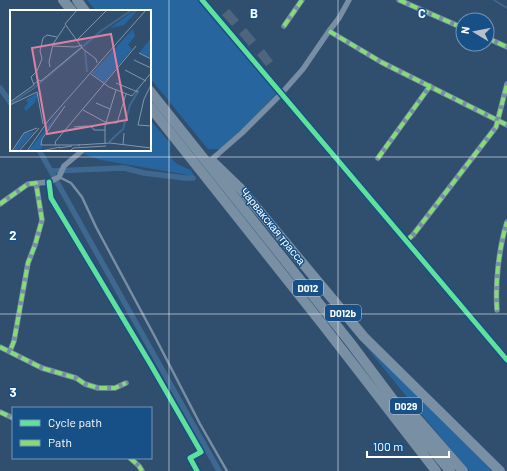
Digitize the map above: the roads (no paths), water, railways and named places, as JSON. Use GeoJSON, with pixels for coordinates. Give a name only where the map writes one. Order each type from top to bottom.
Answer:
{"type":"FeatureCollection","features":[{"type":"Feature","properties":{"kind":"highway"},"geometry":{"type":"LineString","coordinates":[[63,0],[71,10]]}},
{"type":"Feature","properties":{"kind":"highway"},"geometry":{"type":"LineString","coordinates":[[77,0],[84,10]]}},
{"type":"Feature","properties":{"kind":"highway","name":"Чарвакская трасса"},"geometry":{"type":"LineString","coordinates":[[151,92],[349,341],[416,430],[450,471]]}},
{"type":"Feature","properties":{"kind":"highway","name":"Чарвакская трасса"},"geometry":{"type":"LineString","coordinates":[[152,111],[324,325],[436,471]]}},
{"type":"Feature","properties":{"kind":"highway","name":"D012b"},"geometry":{"type":"LineString","coordinates":[[195,147],[241,189],[364,337],[500,471]]}},
{"type":"Feature","properties":{"kind":"highway","name":"D029"},"geometry":{"type":"LineString","coordinates":[[349,341],[463,471]]}},
{"type":"Feature","properties":{"kind":"street"},"geometry":{"type":"LineString","coordinates":[[202,0],[507,360]]}},
{"type":"Feature","properties":{"kind":"street"},"geometry":{"type":"LineString","coordinates":[[284,26],[302,0]]}},
{"type":"Feature","properties":{"kind":"street"},"geometry":{"type":"LineString","coordinates":[[211,160],[242,133],[303,70],[349,0]]}},
{"type":"Feature","properties":{"kind":"street"},"geometry":{"type":"LineString","coordinates":[[399,0],[455,24]]}},
{"type":"Feature","properties":{"kind":"street"},"geometry":{"type":"LineString","coordinates":[[328,31],[381,62],[507,125]]}},
{"type":"Feature","properties":{"kind":"street"},"geometry":{"type":"LineString","coordinates":[[495,42],[507,47]]}},
{"type":"Feature","properties":{"kind":"street"},"geometry":{"type":"LineString","coordinates":[[406,241],[496,127],[507,84]]}},
{"type":"Feature","properties":{"kind":"street"},"geometry":{"type":"LineString","coordinates":[[378,158],[430,86]]}},
{"type":"Feature","properties":{"kind":"street"},"geometry":{"type":"LineString","coordinates":[[0,204],[28,184],[49,182],[59,177],[64,166],[83,151]]}},
{"type":"Feature","properties":{"kind":"street"},"geometry":{"type":"LineString","coordinates":[[49,182],[50,198],[151,365],[201,452],[190,458],[197,471]]}},
{"type":"Feature","properties":{"kind":"street"},"geometry":{"type":"LineString","coordinates":[[10,351],[14,341],[28,263],[36,245],[42,220],[36,183]]}},
{"type":"Feature","properties":{"kind":"street"},"geometry":{"type":"LineString","coordinates":[[497,310],[496,296],[502,237],[507,222]]}},
{"type":"Feature","properties":{"kind":"street"},"geometry":{"type":"LineString","coordinates":[[0,347],[42,368],[76,378],[85,384],[98,388],[115,388],[126,383]]}},
{"type":"Feature","properties":{"kind":"street"},"geometry":{"type":"LineString","coordinates":[[0,412],[12,418]]}},
{"type":"Feature","properties":{"kind":"street"},"geometry":{"type":"LineString","coordinates":[[131,459],[142,471]]}},
{"type":"Feature","properties":{"kind":"lane"},"geometry":{"type":"LineString","coordinates":[[59,177],[71,183],[82,197],[96,227],[200,424],[227,471]]}},
{"type":"Feature","properties":{"kind":"waterway"},"geometry":{"type":"LineString","coordinates":[[494,0],[507,8]]}},
{"type":"Feature","properties":{"kind":"waterway"},"geometry":{"type":"LineString","coordinates":[[0,88],[10,102]]}},
{"type":"Feature","properties":{"kind":"waterway"},"geometry":{"type":"LineString","coordinates":[[40,151],[219,471]]}},
{"type":"Feature","properties":{"kind":"waterway"},"geometry":{"type":"LineString","coordinates":[[51,171],[124,168],[144,173],[193,178]]}}]}
